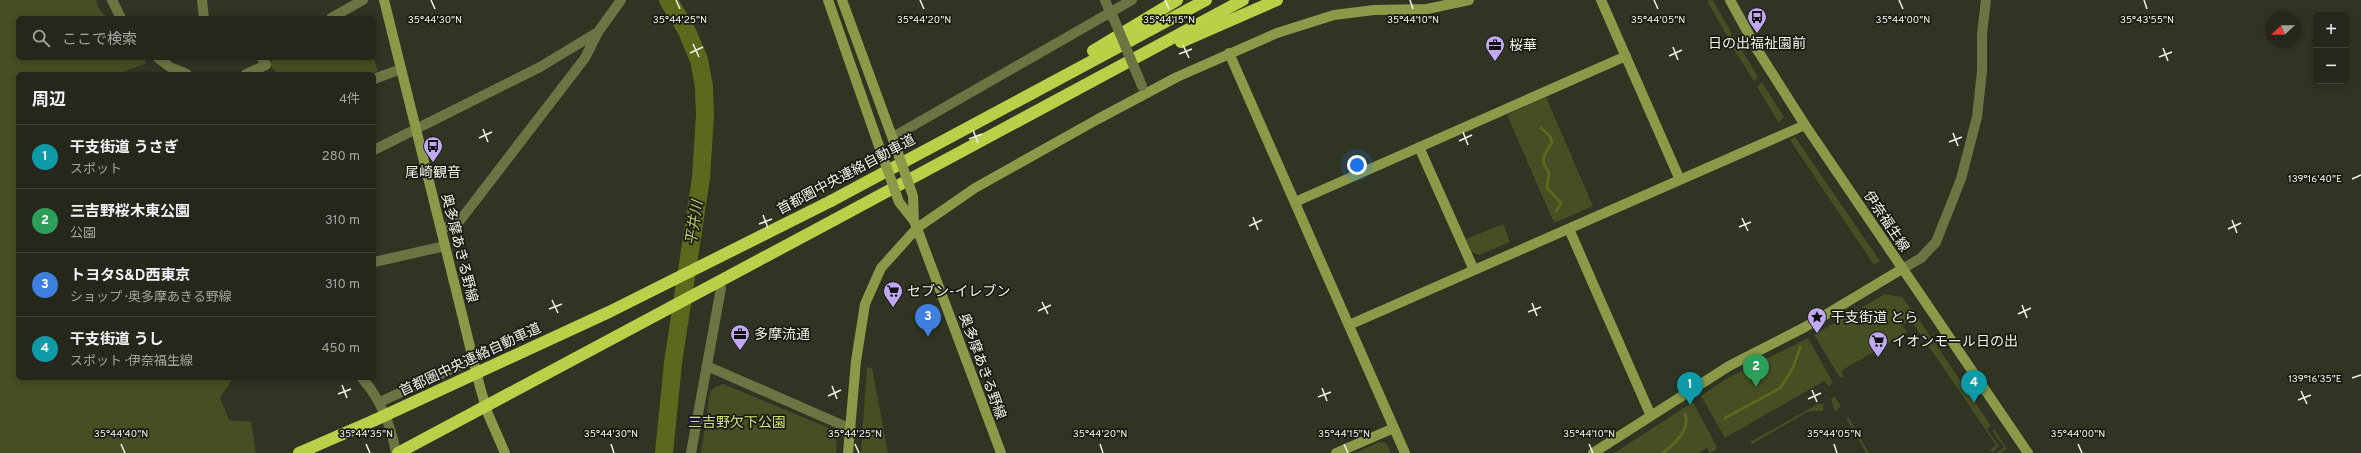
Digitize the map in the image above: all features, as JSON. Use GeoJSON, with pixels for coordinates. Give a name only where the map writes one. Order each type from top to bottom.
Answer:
{"type":"FeatureCollection","features":[{"type":"Feature","properties":{"kind":"highway"},"geometry":{"type":"LineString","coordinates":[[993,112],[1177,0]]}},
{"type":"Feature","properties":{"kind":"highway","name":"首都圏中央連絡自動車道"},"geometry":{"type":"LineString","coordinates":[[299,453],[375,420],[609,312],[831,201],[993,112],[1206,0]]}},
{"type":"Feature","properties":{"kind":"highway"},"geometry":{"type":"LineString","coordinates":[[397,453],[1243,0]]}},
{"type":"Feature","properties":{"kind":"highway"},"geometry":{"type":"LineString","coordinates":[[1098,78],[1277,0]]}},
{"type":"Feature","properties":{"kind":"street"},"geometry":{"type":"LineString","coordinates":[[112,0],[120,16]]}},
{"type":"Feature","properties":{"kind":"street"},"geometry":{"type":"LineString","coordinates":[[202,0],[204,16]]}},
{"type":"Feature","properties":{"kind":"street"},"geometry":{"type":"LineString","coordinates":[[335,16],[363,0]]}},
{"type":"Feature","properties":{"kind":"street","name":"奥多摩あきる野線"},"geometry":{"type":"LineString","coordinates":[[384,0],[473,358],[488,414],[505,453]]}},
{"type":"Feature","properties":{"kind":"street"},"geometry":{"type":"LineString","coordinates":[[441,229],[458,223],[585,58],[598,32],[621,0]]}},
{"type":"Feature","properties":{"kind":"street","name":"奥多摩あきる野線"},"geometry":{"type":"LineString","coordinates":[[828,0],[899,202],[915,225],[1000,453]]}},
{"type":"Feature","properties":{"kind":"street","name":"奥多摩あきる野線"},"geometry":{"type":"LineString","coordinates":[[842,0],[894,139],[913,196],[915,225]]}},
{"type":"Feature","properties":{"kind":"street"},"geometry":{"type":"LineString","coordinates":[[1105,0],[1144,90]]}},
{"type":"Feature","properties":{"kind":"street"},"geometry":{"type":"LineString","coordinates":[[894,139],[1111,14],[1132,0]]}},
{"type":"Feature","properties":{"kind":"street"},"geometry":{"type":"LineString","coordinates":[[848,453],[856,361],[865,304],[881,268],[915,225],[975,188],[1144,90],[1277,32],[1334,15],[1362,11],[1427,9],[1469,0]]}},
{"type":"Feature","properties":{"kind":"street"},"geometry":{"type":"LineString","coordinates":[[1601,0],[1680,180]]}},
{"type":"Feature","properties":{"kind":"street","name":"伊奈福生線"},"geometry":{"type":"LineString","coordinates":[[1730,0],[1758,51],[1805,125],[2028,453]]}},
{"type":"Feature","properties":{"kind":"street"},"geometry":{"type":"LineString","coordinates":[[1593,453],[1729,366],[1805,327],[1928,252],[1936,242],[1961,179],[1977,116],[1982,71],[1982,34],[1986,0]]}},
{"type":"Feature","properties":{"kind":"street"},"geometry":{"type":"LineString","coordinates":[[376,149],[540,67],[598,32]]}},
{"type":"Feature","properties":{"kind":"street"},"geometry":{"type":"LineString","coordinates":[[1229,53],[1405,453]]}},
{"type":"Feature","properties":{"kind":"street"},"geometry":{"type":"LineString","coordinates":[[1295,202],[1626,56]]}},
{"type":"Feature","properties":{"kind":"street"},"geometry":{"type":"LineString","coordinates":[[162,60],[170,68],[181,72]]}},
{"type":"Feature","properties":{"kind":"street"},"geometry":{"type":"LineString","coordinates":[[250,72],[266,65],[263,60]]}},
{"type":"Feature","properties":{"kind":"street"},"geometry":{"type":"LineString","coordinates":[[376,78],[401,69]]}},
{"type":"Feature","properties":{"kind":"street"},"geometry":{"type":"LineString","coordinates":[[1349,325],[1805,125]]}},
{"type":"Feature","properties":{"kind":"street"},"geometry":{"type":"LineString","coordinates":[[1419,147],[1474,270]]}},
{"type":"Feature","properties":{"kind":"street"},"geometry":{"type":"LineString","coordinates":[[1569,228],[1651,416]]}},
{"type":"Feature","properties":{"kind":"street"},"geometry":{"type":"LineString","coordinates":[[376,262],[445,246]]}},
{"type":"Feature","properties":{"kind":"street"},"geometry":{"type":"LineString","coordinates":[[691,453],[721,288]]}},
{"type":"Feature","properties":{"kind":"street"},"geometry":{"type":"LineString","coordinates":[[380,402],[473,358]]}},
{"type":"Feature","properties":{"kind":"street"},"geometry":{"type":"LineString","coordinates":[[707,366],[850,429]]}},
{"type":"Feature","properties":{"kind":"street"},"geometry":{"type":"LineString","coordinates":[[364,380],[380,402],[393,436],[397,453]]}},
{"type":"Feature","properties":{"kind":"street"},"geometry":{"type":"LineString","coordinates":[[1336,453],[1394,428]]}},
{"type":"Feature","properties":{"kind":"green space"},"geometry":{"type":"Polygon","coordinates":[[[0,0],[96,0],[99,9],[105,16],[16,16],[16,60],[145,60],[147,63],[122,72],[16,72],[16,380],[232,380],[220,398],[229,420],[251,422],[256,453],[0,453],[0,0]]]}},
{"type":"Feature","properties":{"kind":"green space"},"geometry":{"type":"Polygon","coordinates":[[[1713,0],[1732,34],[1729,39],[1707,1],[1713,0]]]}},
{"type":"Feature","properties":{"kind":"green space"},"geometry":{"type":"Polygon","coordinates":[[[1736,40],[1758,77],[1754,81],[1731,45],[1736,40]]]}},
{"type":"Feature","properties":{"kind":"green space"},"geometry":{"type":"Polygon","coordinates":[[[273,60],[374,60],[378,71],[276,72],[268,62],[273,60]]]}},
{"type":"Feature","properties":{"kind":"green space"},"geometry":{"type":"Polygon","coordinates":[[[1762,82],[1784,117],[1779,123],[1757,87],[1762,82]]]}},
{"type":"Feature","properties":{"kind":"green space"},"geometry":{"type":"Polygon","coordinates":[[[1546,97],[1593,206],[1554,223],[1507,115],[1546,97]]]}},
{"type":"Feature","properties":{"kind":"green space"},"geometry":{"type":"Polygon","coordinates":[[[1795,137],[1880,261],[1874,265],[1790,140],[1795,137]]]}},
{"type":"Feature","properties":{"kind":"green space"},"geometry":{"type":"Polygon","coordinates":[[[1503,224],[1510,242],[1479,255],[1472,252],[1466,239],[1503,224]]]}},
{"type":"Feature","properties":{"kind":"green space"},"geometry":{"type":"Polygon","coordinates":[[[1885,294],[1902,297],[1916,316],[1902,325],[1907,332],[1841,371],[1844,377],[1840,378],[1814,335],[1885,294]]]}},
{"type":"Feature","properties":{"kind":"green space"},"geometry":{"type":"Polygon","coordinates":[[[1918,318],[1991,426],[1987,429],[1999,447],[1992,452],[1990,450],[1996,445],[1912,322],[1918,318]]]}},
{"type":"Feature","properties":{"kind":"green space"},"geometry":{"type":"Polygon","coordinates":[[[1808,338],[1832,381],[1831,385],[1828,386],[1824,381],[1725,438],[1701,396],[1724,380],[1808,338]]]}},
{"type":"Feature","properties":{"kind":"green space"},"geometry":{"type":"Polygon","coordinates":[[[867,367],[872,368],[888,453],[861,453],[867,367]]]}},
{"type":"Feature","properties":{"kind":"green space","name":"三吉野欠下公園"},"geometry":{"type":"Polygon","coordinates":[[[723,384],[834,430],[837,435],[836,453],[701,453],[710,392],[715,387],[723,384]]]}},
{"type":"Feature","properties":{"kind":"green space"},"geometry":{"type":"Polygon","coordinates":[[[1834,396],[1841,406],[1835,412],[1831,399],[1834,396]]]}},
{"type":"Feature","properties":{"kind":"green space"},"geometry":{"type":"Polygon","coordinates":[[[1693,402],[1717,447],[1716,450],[1710,453],[1707,448],[1699,453],[1614,453],[1693,402]]]}},
{"type":"Feature","properties":{"kind":"green space"},"geometry":{"type":"Polygon","coordinates":[[[1818,404],[1824,404],[1823,411],[1809,411],[1752,444],[1750,442],[1818,404]]]}},
{"type":"Feature","properties":{"kind":"green space"},"geometry":{"type":"Polygon","coordinates":[[[1846,418],[1849,418],[1869,453],[1866,453],[1846,418]]]}},
{"type":"Feature","properties":{"kind":"green space"},"geometry":{"type":"Polygon","coordinates":[[[1994,429],[2007,449],[2001,453],[1996,453],[2004,447],[1992,430],[1994,429]]]}},
{"type":"Feature","properties":{"kind":"green space"},"geometry":{"type":"Polygon","coordinates":[[[1379,442],[1386,443],[1391,453],[1355,453],[1379,442]]]}},
{"type":"Feature","properties":{"kind":"waterway","name":"平井川"},"geometry":{"type":"LineString","coordinates":[[664,453],[673,363],[701,178],[705,115],[704,87],[699,60],[686,29],[668,0]]}},
{"type":"Feature","properties":{"kind":"waterway"},"geometry":{"type":"LineString","coordinates":[[1541,128],[1550,136],[1552,142],[1544,156],[1543,162],[1549,173],[1547,188],[1561,203],[1556,211]]}},
{"type":"Feature","properties":{"kind":"waterway"},"geometry":{"type":"LineString","coordinates":[[1725,418],[1780,388],[1793,368],[1800,347]]}},
{"type":"Feature","properties":{"kind":"waterway"},"geometry":{"type":"LineString","coordinates":[[1663,453],[1684,431],[1686,426],[1685,414]]}},
{"type":"Feature","properties":{"kind":"place","name":"日の出福祉園前"},"geometry":{"type":"Point","coordinates":[1757,34]}},
{"type":"Feature","properties":{"kind":"place","name":"桜華"},"geometry":{"type":"Point","coordinates":[1495,62]}},
{"type":"Feature","properties":{"kind":"place","name":"尾崎観音"},"geometry":{"type":"Point","coordinates":[433,163]}},
{"type":"Feature","properties":{"kind":"place","name":"セブン-イレブン"},"geometry":{"type":"Point","coordinates":[893,308]}},
{"type":"Feature","properties":{"kind":"place","name":"干支街道 とら"},"geometry":{"type":"Point","coordinates":[1817,334]}},
{"type":"Feature","properties":{"kind":"place","name":"トヨタS&D西東京"},"geometry":{"type":"Point","coordinates":[928,337]}},
{"type":"Feature","properties":{"kind":"place","name":"多摩流通"},"geometry":{"type":"Point","coordinates":[740,351]}},
{"type":"Feature","properties":{"kind":"place","name":"イオンモール日の出"},"geometry":{"type":"Point","coordinates":[1878,358]}},
{"type":"Feature","properties":{"kind":"place","name":"三吉野桜木東公園"},"geometry":{"type":"Point","coordinates":[1756,387]}},
{"type":"Feature","properties":{"kind":"place","name":"干支街道 うし"},"geometry":{"type":"Point","coordinates":[1974,403]}},
{"type":"Feature","properties":{"kind":"place","name":"干支街道 うさぎ"},"geometry":{"type":"Point","coordinates":[1690,405]}}]}
